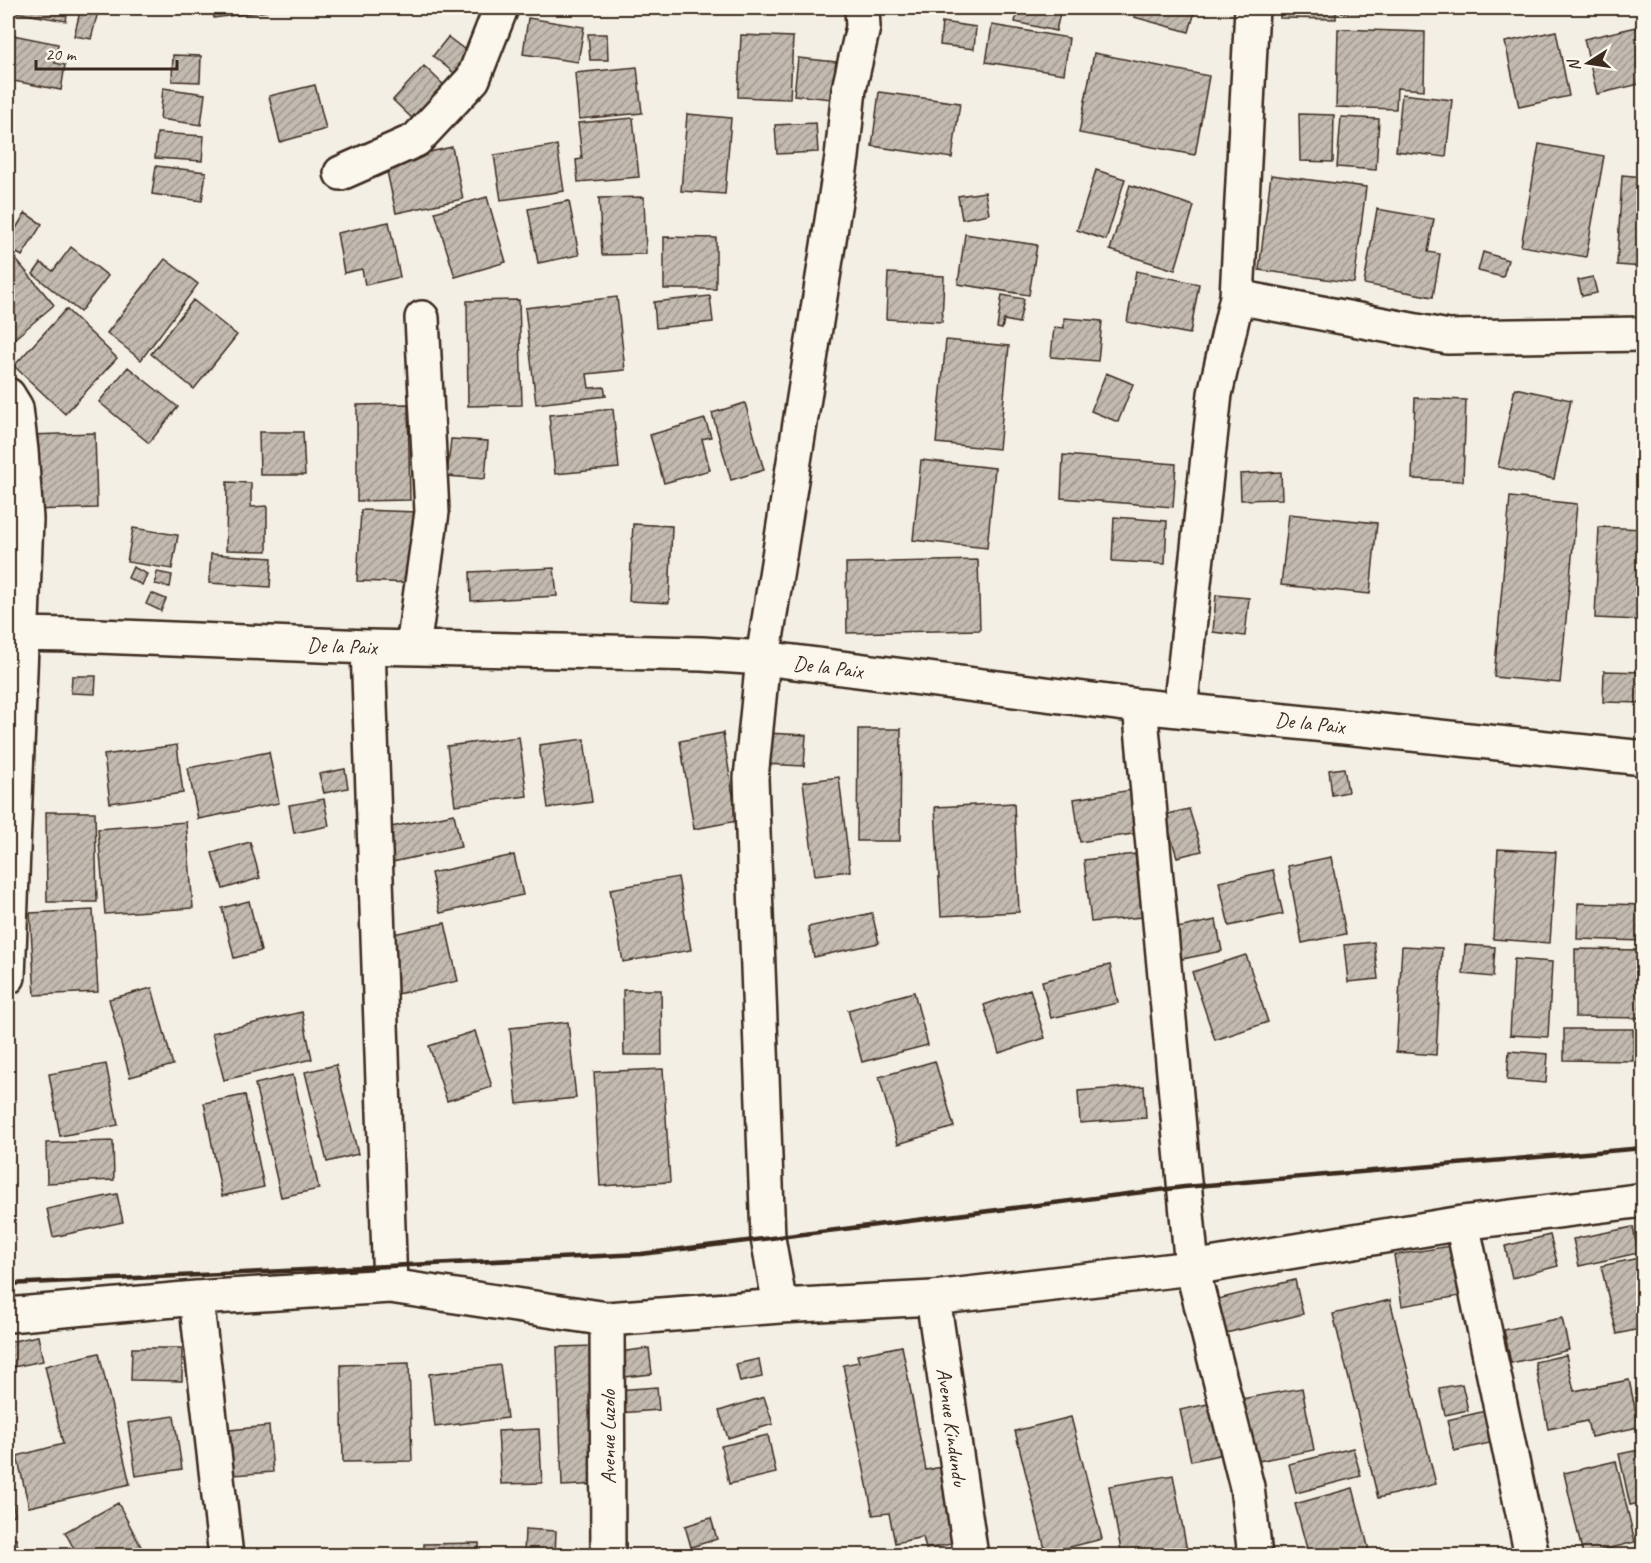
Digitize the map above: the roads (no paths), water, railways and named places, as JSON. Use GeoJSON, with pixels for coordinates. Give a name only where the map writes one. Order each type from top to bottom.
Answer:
{"type":"FeatureCollection","features":[{"type":"Feature","properties":{"kind":"street"},"geometry":{"type":"LineString","coordinates":[[341,173],[416,140],[473,79],[501,8]]}},
{"type":"Feature","properties":{"kind":"street"},"geometry":{"type":"LineString","coordinates":[[780,1306],[768,1238],[751,778],[763,658],[842,157],[849,89],[862,27],[862,8]]}},
{"type":"Feature","properties":{"kind":"street"},"geometry":{"type":"LineString","coordinates":[[1180,710],[1215,394],[1237,297],[1252,8]]}},
{"type":"Feature","properties":{"kind":"street"},"geometry":{"type":"LineString","coordinates":[[1237,297],[1448,337],[1644,334]]}},
{"type":"Feature","properties":{"kind":"street"},"geometry":{"type":"LineString","coordinates":[[413,648],[432,512],[422,318]]}},
{"type":"Feature","properties":{"kind":"street"},"geometry":{"type":"LineString","coordinates":[[8,395],[16,408],[25,507],[14,634],[8,977]]}},
{"type":"Feature","properties":{"kind":"street","name":"De la Paix"},"geometry":{"type":"LineString","coordinates":[[14,634],[368,647],[702,654],[763,658],[1140,706],[1644,758]]}},
{"type":"Feature","properties":{"kind":"street"},"geometry":{"type":"LineString","coordinates":[[368,647],[390,1286]]}},
{"type":"Feature","properties":{"kind":"street"},"geometry":{"type":"LineString","coordinates":[[1140,706],[1192,1268],[1247,1487],[1255,1556]]}},
{"type":"Feature","properties":{"kind":"street"},"geometry":{"type":"LineString","coordinates":[[8,1315],[196,1298],[390,1286],[608,1319],[780,1306],[933,1298],[1192,1268],[1462,1223],[1644,1200]]}},
{"type":"Feature","properties":{"kind":"street"},"geometry":{"type":"LineString","coordinates":[[1462,1223],[1532,1556]]}},
{"type":"Feature","properties":{"kind":"street"},"geometry":{"type":"LineString","coordinates":[[196,1298],[226,1556]]}},
{"type":"Feature","properties":{"kind":"street","name":"Avenue Kindundu"},"geometry":{"type":"LineString","coordinates":[[933,1298],[970,1556]]}},
{"type":"Feature","properties":{"kind":"street","name":"Avenue Luzolo"},"geometry":{"type":"LineString","coordinates":[[608,1319],[608,1556]]}},
{"type":"Feature","properties":{"kind":"railway"},"geometry":{"type":"LineString","coordinates":[[8,1284],[641,1254],[1184,1187],[1644,1148]]}}]}
